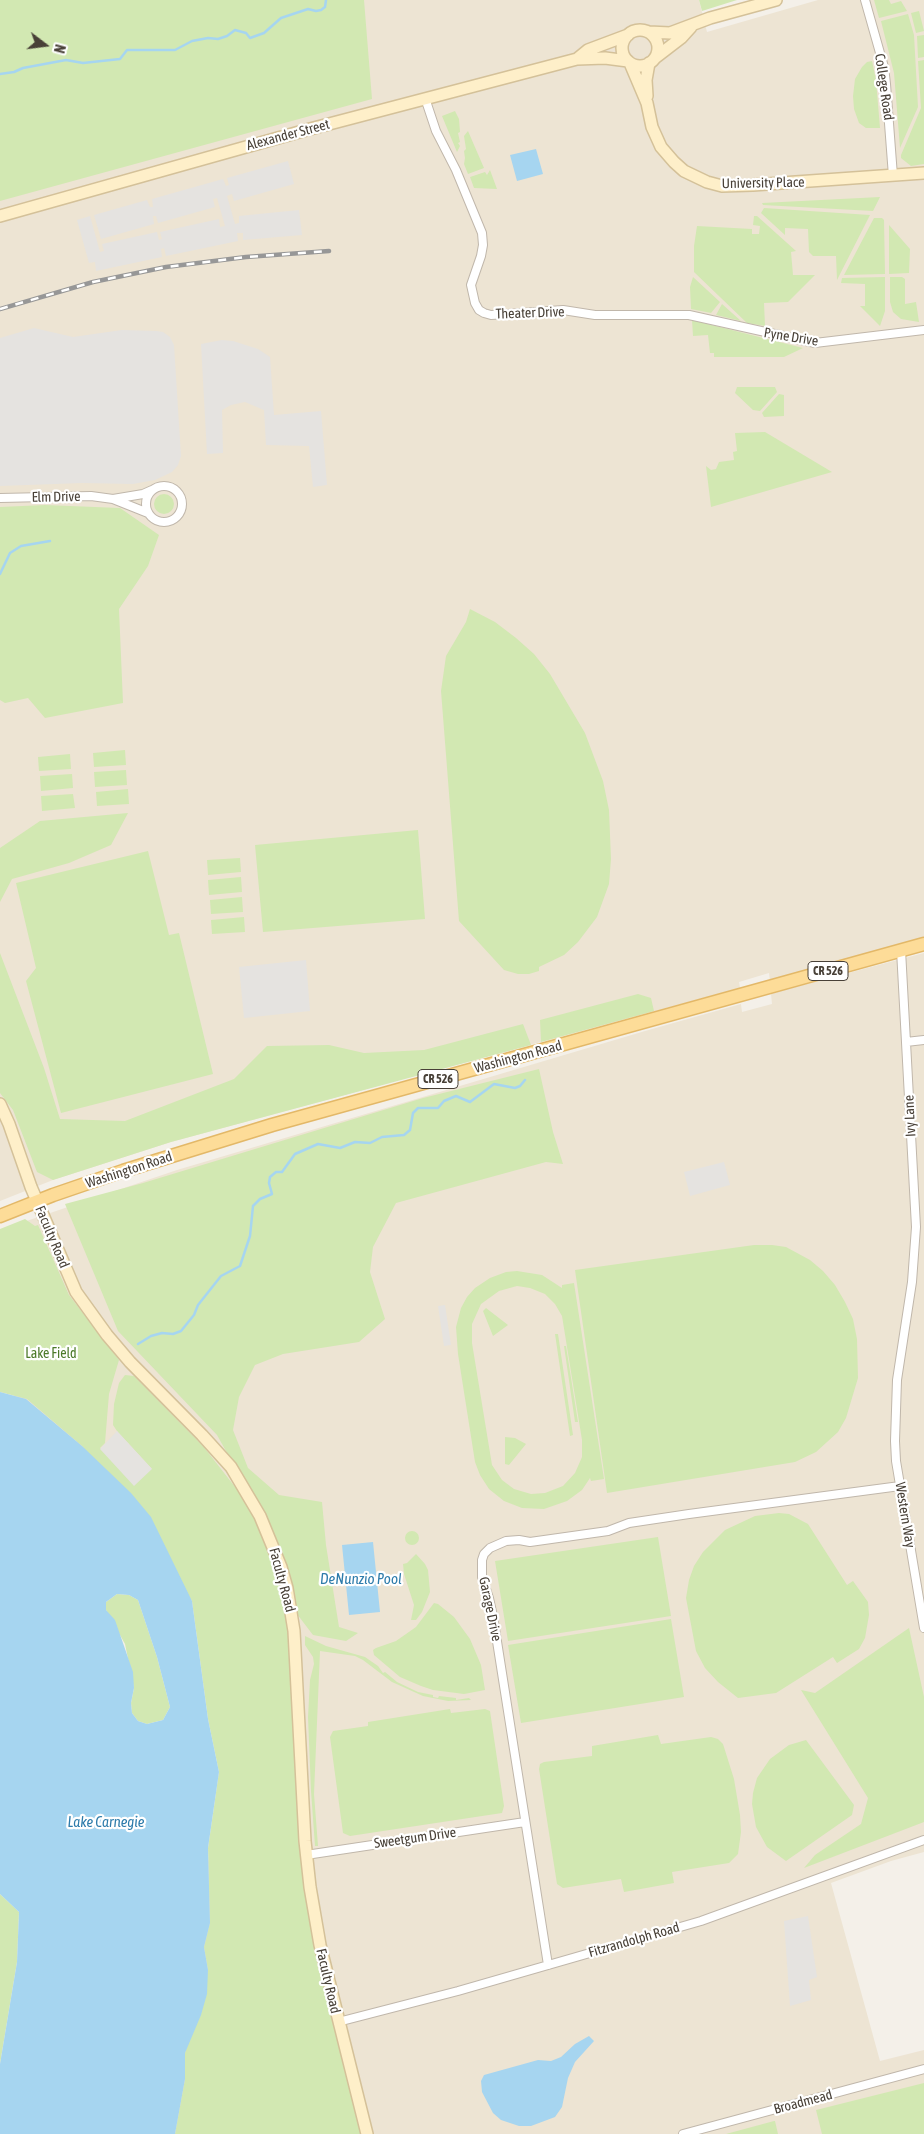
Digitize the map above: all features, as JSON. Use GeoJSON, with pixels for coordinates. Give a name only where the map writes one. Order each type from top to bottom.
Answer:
{"type":"FeatureCollection","features":[{"type":"Feature","properties":{"kind":"main road","name":"Washington Road"},"geometry":{"type":"LineString","coordinates":[[0,1216],[123,1170],[272,1125],[584,1040],[924,944]]}},
{"type":"Feature","properties":{"kind":"street"},"geometry":{"type":"LineString","coordinates":[[692,25],[682,38],[652,61],[639,66],[629,62],[624,56],[622,45],[628,35],[640,30],[670,33],[692,25],[776,0]]}},
{"type":"Feature","properties":{"kind":"street","name":"College Road"},"geometry":{"type":"LineString","coordinates":[[865,0],[884,67],[893,176]]}},
{"type":"Feature","properties":{"kind":"street"},"geometry":{"type":"LineString","coordinates":[[649,32],[658,46],[652,61]]}},
{"type":"Feature","properties":{"kind":"street","name":"Alexander Street"},"geometry":{"type":"LineString","coordinates":[[577,59],[588,50],[628,35]]}},
{"type":"Feature","properties":{"kind":"street","name":"Alexander Street"},"geometry":{"type":"LineString","coordinates":[[0,216],[425,98],[577,59],[605,58],[629,62]]}},
{"type":"Feature","properties":{"kind":"street","name":"University Place"},"geometry":{"type":"LineString","coordinates":[[652,61],[646,80],[647,103],[652,127],[667,155],[684,171],[707,182],[722,186],[753,185],[924,173]]}},
{"type":"Feature","properties":{"kind":"street","name":"University Place"},"geometry":{"type":"LineString","coordinates":[[629,62],[647,103]]}},
{"type":"Feature","properties":{"kind":"street","name":"Theater Drive"},"geometry":{"type":"LineString","coordinates":[[425,98],[436,131],[456,170],[482,233],[482,256],[471,286],[472,294],[479,310],[491,315],[563,310],[595,316],[689,315]]}},
{"type":"Feature","properties":{"kind":"street","name":"Pyne Drive"},"geometry":{"type":"LineString","coordinates":[[689,315],[815,343],[924,330]]}},
{"type":"Feature","properties":{"kind":"street"},"geometry":{"type":"LineString","coordinates":[[161,486],[174,488],[181,497],[182,508],[177,517],[169,522],[157,521],[148,513],[146,503],[152,490],[161,486]]}},
{"type":"Feature","properties":{"kind":"street","name":"Elm Drive"},"geometry":{"type":"LineString","coordinates":[[0,498],[65,496],[113,499],[143,494],[152,490]]}},
{"type":"Feature","properties":{"kind":"street","name":"Elm Drive"},"geometry":{"type":"LineString","coordinates":[[113,499],[148,513]]}},
{"type":"Feature","properties":{"kind":"street","name":"Ivy Lane"},"geometry":{"type":"LineString","coordinates":[[896,1461],[895,1407],[897,1380],[916,1252],[901,950]]}},
{"type":"Feature","properties":{"kind":"street"},"geometry":{"type":"LineString","coordinates":[[906,1042],[924,1040]]}},
{"type":"Feature","properties":{"kind":"street","name":"Faculty Road"},"geometry":{"type":"LineString","coordinates":[[0,1104],[67,1274],[91,1313],[130,1362],[222,1456],[247,1491],[266,1528],[287,1588],[292,1614],[306,1855],[320,1945],[367,2134]]}},
{"type":"Feature","properties":{"kind":"street","name":"Western Way"},"geometry":{"type":"LineString","coordinates":[[896,1461],[924,1628]]}},
{"type":"Feature","properties":{"kind":"street","name":"Garage Drive"},"geometry":{"type":"LineString","coordinates":[[548,1965],[490,1598],[482,1577],[482,1560],[490,1548],[506,1542],[519,1540],[530,1542],[608,1531],[629,1523],[900,1486]]}},
{"type":"Feature","properties":{"kind":"street","name":"Sweetgum Drive"},"geometry":{"type":"LineString","coordinates":[[306,1855],[525,1822]]}},
{"type":"Feature","properties":{"kind":"street","name":"Fitzrandolph Road"},"geometry":{"type":"LineString","coordinates":[[338,2022],[466,1989],[701,1921],[924,1840]]}},
{"type":"Feature","properties":{"kind":"street","name":"Broadmead"},"geometry":{"type":"LineString","coordinates":[[683,2134],[924,2069]]}},
{"type":"Feature","properties":{"kind":"shaded area"},"geometry":{"type":"Polygon","coordinates":[[[0,0],[699,0],[707,32],[818,0],[924,0],[924,939],[770,982],[769,973],[739,982],[740,988],[171,1142],[53,1180],[0,1201],[0,0]]]}},
{"type":"Feature","properties":{"kind":"shaded area"},"geometry":{"type":"Polygon","coordinates":[[[288,161],[294,184],[234,201],[232,194],[227,196],[235,224],[239,223],[239,216],[299,210],[302,235],[243,240],[243,233],[237,233],[238,241],[166,256],[164,248],[161,249],[162,257],[96,271],[95,262],[89,263],[77,220],[90,216],[100,252],[104,251],[102,244],[157,232],[159,240],[162,239],[160,232],[219,219],[220,227],[225,226],[217,198],[213,199],[215,207],[158,223],[156,216],[153,216],[154,224],[101,239],[94,215],[147,200],[150,207],[153,207],[152,199],[223,179],[226,186],[229,185],[227,178],[288,161]]]}},
{"type":"Feature","properties":{"kind":"shaded area"},"geometry":{"type":"Polygon","coordinates":[[[34,328],[73,337],[122,330],[157,331],[163,332],[170,337],[174,345],[181,456],[178,465],[172,472],[155,480],[133,484],[82,483],[0,486],[0,338],[34,328]]]}},
{"type":"Feature","properties":{"kind":"shaded area"},"geometry":{"type":"Polygon","coordinates":[[[222,340],[233,341],[258,349],[270,357],[274,415],[321,411],[327,485],[313,487],[309,446],[266,445],[264,410],[245,402],[231,405],[222,410],[223,453],[207,454],[201,344],[222,340]]]}},
{"type":"Feature","properties":{"kind":"shaded area"},"geometry":{"type":"Polygon","coordinates":[[[924,953],[924,1852],[891,1861],[831,1883],[880,2061],[924,2050],[924,2134],[175,2134],[219,1772],[192,1601],[12,1394],[0,1392],[0,1230],[177,1170],[741,1004],[742,1012],[772,1004],[771,994],[924,953]]]}},
{"type":"Feature","properties":{"kind":"shaded area"},"geometry":{"type":"Polygon","coordinates":[[[306,960],[310,1011],[244,1018],[239,967],[306,960]]]}},
{"type":"Feature","properties":{"kind":"shaded area"},"geometry":{"type":"Polygon","coordinates":[[[724,1162],[730,1185],[690,1196],[684,1172],[724,1162]]]}},
{"type":"Feature","properties":{"kind":"shaded area"},"geometry":{"type":"Polygon","coordinates":[[[445,1305],[451,1345],[444,1346],[438,1306],[445,1305]]]}},
{"type":"Feature","properties":{"kind":"shaded area"},"geometry":{"type":"Polygon","coordinates":[[[117,1431],[152,1469],[134,1486],[100,1449],[117,1431]]]}},
{"type":"Feature","properties":{"kind":"shaded area"},"geometry":{"type":"Polygon","coordinates":[[[808,1916],[817,1977],[809,1980],[811,2000],[790,2006],[784,1921],[808,1916]]]}},
{"type":"Feature","properties":{"kind":"green space"},"geometry":{"type":"Polygon","coordinates":[[[0,0],[364,0],[372,99],[0,201],[0,0]]]}},
{"type":"Feature","properties":{"kind":"green space"},"geometry":{"type":"Polygon","coordinates":[[[699,0],[737,0],[702,11],[699,0]]]}},
{"type":"Feature","properties":{"kind":"green space"},"geometry":{"type":"Polygon","coordinates":[[[874,0],[889,0],[891,4],[901,1],[907,11],[879,18],[874,0]]]}},
{"type":"Feature","properties":{"kind":"green space"},"geometry":{"type":"Polygon","coordinates":[[[919,11],[924,31],[916,33],[911,13],[919,11]]]}},
{"type":"Feature","properties":{"kind":"green space"},"geometry":{"type":"Polygon","coordinates":[[[908,14],[914,35],[918,107],[900,148],[894,73],[881,21],[908,14]]]}},
{"type":"Feature","properties":{"kind":"green space"},"geometry":{"type":"Polygon","coordinates":[[[924,35],[924,57],[918,58],[917,36],[924,35]]]}},
{"type":"Feature","properties":{"kind":"green space"},"geometry":{"type":"Polygon","coordinates":[[[924,60],[924,164],[911,166],[901,158],[901,155],[921,108],[918,61],[924,60]]]}},
{"type":"Feature","properties":{"kind":"green space"},"geometry":{"type":"Polygon","coordinates":[[[872,61],[876,80],[880,128],[866,128],[859,123],[854,109],[855,79],[862,67],[867,62],[872,61]]]}},
{"type":"Feature","properties":{"kind":"green space"},"geometry":{"type":"Polygon","coordinates":[[[455,111],[459,119],[460,132],[458,133],[460,142],[458,143],[460,146],[457,152],[442,116],[455,111]]]}},
{"type":"Feature","properties":{"kind":"green space"},"geometry":{"type":"Polygon","coordinates":[[[468,131],[484,168],[468,174],[464,164],[464,151],[466,149],[464,136],[468,131]]]}},
{"type":"Feature","properties":{"kind":"green space"},"geometry":{"type":"Polygon","coordinates":[[[490,170],[497,189],[474,188],[470,177],[485,172],[487,175],[490,170]]]}},
{"type":"Feature","properties":{"kind":"green space"},"geometry":{"type":"Polygon","coordinates":[[[880,197],[873,211],[763,205],[762,203],[880,197]]]}},
{"type":"Feature","properties":{"kind":"green space"},"geometry":{"type":"Polygon","coordinates":[[[764,208],[870,215],[837,280],[836,256],[813,256],[809,252],[808,229],[785,228],[785,235],[761,213],[764,208]]]}},
{"type":"Feature","properties":{"kind":"green space"},"geometry":{"type":"Polygon","coordinates":[[[754,216],[757,216],[796,251],[791,252],[793,275],[815,275],[788,302],[764,303],[765,326],[747,323],[694,272],[694,246],[697,226],[752,229],[752,234],[759,234],[760,226],[753,225],[754,216]]]}},
{"type":"Feature","properties":{"kind":"green space"},"geometry":{"type":"Polygon","coordinates":[[[874,218],[882,218],[884,220],[885,274],[844,275],[874,218]]]}},
{"type":"Feature","properties":{"kind":"green space"},"geometry":{"type":"Polygon","coordinates":[[[889,225],[910,249],[909,273],[889,274],[889,225]]]}},
{"type":"Feature","properties":{"kind":"green space"},"geometry":{"type":"Polygon","coordinates":[[[693,277],[720,302],[711,313],[691,309],[690,287],[693,277]]]}},
{"type":"Feature","properties":{"kind":"green space"},"geometry":{"type":"Polygon","coordinates":[[[885,277],[885,311],[880,326],[860,306],[865,306],[865,284],[841,283],[842,278],[885,277]]]}},
{"type":"Feature","properties":{"kind":"green space"},"geometry":{"type":"Polygon","coordinates":[[[890,277],[902,277],[905,279],[905,304],[916,302],[919,322],[901,319],[893,312],[890,302],[890,277]]]}},
{"type":"Feature","properties":{"kind":"green space"},"geometry":{"type":"Polygon","coordinates":[[[722,304],[741,321],[716,315],[722,304]]]}},
{"type":"Feature","properties":{"kind":"green space"},"geometry":{"type":"Polygon","coordinates":[[[692,320],[803,348],[784,357],[714,357],[714,353],[710,353],[708,335],[693,336],[692,320]]]}},
{"type":"Feature","properties":{"kind":"green space"},"geometry":{"type":"Polygon","coordinates":[[[737,387],[775,387],[777,392],[760,411],[753,410],[735,393],[737,387]]]}},
{"type":"Feature","properties":{"kind":"green space"},"geometry":{"type":"Polygon","coordinates":[[[779,394],[784,395],[784,416],[764,417],[762,413],[779,394]]]}},
{"type":"Feature","properties":{"kind":"green space"},"geometry":{"type":"Polygon","coordinates":[[[765,432],[832,472],[711,507],[706,466],[711,470],[716,469],[719,462],[734,460],[733,452],[737,451],[735,433],[765,432]]]}},
{"type":"Feature","properties":{"kind":"green space"},"geometry":{"type":"Polygon","coordinates":[[[164,494],[171,497],[174,504],[171,511],[164,514],[157,511],[154,504],[157,497],[164,494]]]}},
{"type":"Feature","properties":{"kind":"green space"},"geometry":{"type":"Polygon","coordinates":[[[45,505],[120,508],[159,535],[148,566],[119,609],[123,703],[45,718],[28,698],[5,703],[0,700],[0,507],[45,505]]]}},
{"type":"Feature","properties":{"kind":"green space"},"geometry":{"type":"Polygon","coordinates":[[[470,609],[495,622],[516,638],[534,654],[550,674],[585,733],[603,781],[609,810],[611,859],[609,884],[597,917],[578,942],[564,955],[539,967],[539,971],[529,974],[518,974],[504,970],[459,921],[441,691],[446,656],[466,622],[470,609]]]}},
{"type":"Feature","properties":{"kind":"green space"},"geometry":{"type":"Polygon","coordinates":[[[125,750],[126,765],[94,767],[93,753],[125,750]]]}},
{"type":"Feature","properties":{"kind":"green space"},"geometry":{"type":"Polygon","coordinates":[[[70,754],[71,769],[39,771],[38,757],[70,754]]]}},
{"type":"Feature","properties":{"kind":"green space"},"geometry":{"type":"Polygon","coordinates":[[[126,770],[127,785],[95,787],[94,772],[126,770]]]}},
{"type":"Feature","properties":{"kind":"green space"},"geometry":{"type":"Polygon","coordinates":[[[72,774],[73,788],[41,791],[40,776],[72,774]]]}},
{"type":"Feature","properties":{"kind":"green space"},"geometry":{"type":"Polygon","coordinates":[[[128,789],[129,804],[97,806],[96,792],[128,789]]]}},
{"type":"Feature","properties":{"kind":"green space"},"geometry":{"type":"Polygon","coordinates":[[[73,794],[75,808],[42,811],[41,796],[73,794]]]}},
{"type":"Feature","properties":{"kind":"green space"},"geometry":{"type":"Polygon","coordinates":[[[128,813],[111,845],[69,863],[12,879],[0,902],[0,848],[40,821],[128,813]]]}},
{"type":"Feature","properties":{"kind":"green space"},"geometry":{"type":"Polygon","coordinates":[[[418,830],[425,919],[263,932],[255,845],[418,830]]]}},
{"type":"Feature","properties":{"kind":"green space"},"geometry":{"type":"Polygon","coordinates":[[[148,851],[169,935],[179,933],[213,1074],[61,1113],[26,981],[36,968],[16,883],[148,851]]]}},
{"type":"Feature","properties":{"kind":"green space"},"geometry":{"type":"Polygon","coordinates":[[[240,858],[241,872],[208,875],[207,860],[240,858]]]}},
{"type":"Feature","properties":{"kind":"green space"},"geometry":{"type":"Polygon","coordinates":[[[241,877],[242,892],[209,895],[208,880],[241,877]]]}},
{"type":"Feature","properties":{"kind":"green space"},"geometry":{"type":"Polygon","coordinates":[[[242,897],[243,912],[211,914],[210,900],[242,897]]]}},
{"type":"Feature","properties":{"kind":"green space"},"geometry":{"type":"Polygon","coordinates":[[[244,917],[245,932],[212,934],[211,920],[244,917]]]}},
{"type":"Feature","properties":{"kind":"green space"},"geometry":{"type":"Polygon","coordinates":[[[0,953],[44,1068],[60,1119],[125,1121],[234,1079],[267,1046],[329,1045],[364,1053],[424,1050],[523,1024],[531,1045],[171,1142],[53,1180],[37,1172],[13,1110],[0,1093],[0,953]]]}},
{"type":"Feature","properties":{"kind":"green space"},"geometry":{"type":"Polygon","coordinates":[[[638,994],[651,998],[654,1011],[541,1042],[540,1020],[638,994]]]}},
{"type":"Feature","properties":{"kind":"green space"},"geometry":{"type":"Polygon","coordinates":[[[539,1069],[553,1132],[563,1164],[546,1162],[396,1203],[373,1247],[370,1272],[385,1319],[359,1342],[283,1354],[255,1365],[239,1397],[233,1430],[248,1468],[279,1495],[322,1502],[326,1545],[339,1627],[358,1633],[346,1641],[313,1635],[297,1614],[279,1546],[217,1435],[118,1331],[65,1204],[143,1183],[423,1098],[539,1069]]]}},
{"type":"Feature","properties":{"kind":"green space","name":"Lake Field"},"geometry":{"type":"Polygon","coordinates":[[[25,1219],[35,1226],[38,1225],[69,1295],[119,1360],[109,1394],[105,1443],[100,1448],[152,1469],[113,1425],[114,1404],[119,1383],[125,1375],[134,1376],[203,1446],[246,1501],[260,1527],[281,1580],[287,1611],[297,1810],[307,1898],[315,1945],[362,2134],[175,2134],[185,2079],[185,2053],[208,1970],[204,1947],[210,1923],[208,1848],[219,1772],[208,1719],[192,1601],[182,1584],[82,1446],[27,1399],[0,1392],[0,1229],[25,1219]]]}},
{"type":"Feature","properties":{"kind":"green space"},"geometry":{"type":"Polygon","coordinates":[[[754,1245],[786,1247],[810,1260],[835,1285],[853,1319],[857,1339],[858,1378],[846,1418],[838,1432],[816,1452],[795,1462],[607,1493],[575,1270],[754,1245]]]}},
{"type":"Feature","properties":{"kind":"green space"},"geometry":{"type":"Polygon","coordinates":[[[517,1271],[542,1275],[562,1288],[562,1285],[574,1283],[604,1479],[591,1481],[590,1478],[582,1490],[567,1501],[544,1509],[522,1508],[504,1501],[489,1489],[480,1475],[475,1462],[458,1354],[456,1327],[461,1308],[475,1288],[490,1278],[506,1272],[517,1271]],[[517,1286],[499,1291],[481,1304],[472,1324],[472,1343],[492,1465],[502,1480],[514,1489],[531,1494],[545,1493],[563,1486],[575,1473],[582,1457],[582,1440],[562,1316],[555,1304],[545,1294],[530,1288],[517,1286]]]}},
{"type":"Feature","properties":{"kind":"green space"},"geometry":{"type":"Polygon","coordinates":[[[486,1308],[508,1325],[493,1336],[483,1311],[486,1308]]]}},
{"type":"Feature","properties":{"kind":"green space"},"geometry":{"type":"Polygon","coordinates":[[[555,1334],[558,1334],[573,1435],[570,1436],[555,1334]]]}},
{"type":"Feature","properties":{"kind":"green space"},"geometry":{"type":"Polygon","coordinates":[[[564,1346],[566,1346],[578,1422],[575,1422],[564,1346]]]}},
{"type":"Feature","properties":{"kind":"green space"},"geometry":{"type":"Polygon","coordinates":[[[505,1437],[515,1438],[526,1444],[509,1465],[505,1464],[505,1437]]]}},
{"type":"Feature","properties":{"kind":"green space"},"geometry":{"type":"Polygon","coordinates":[[[779,1513],[789,1514],[808,1524],[847,1585],[853,1581],[868,1602],[869,1615],[865,1638],[859,1649],[837,1663],[833,1657],[776,1693],[738,1698],[718,1682],[705,1668],[696,1651],[686,1598],[689,1580],[694,1566],[703,1552],[725,1530],[755,1516],[779,1513]]]}},
{"type":"Feature","properties":{"kind":"green space"},"geometry":{"type":"Polygon","coordinates":[[[409,1531],[415,1531],[419,1538],[415,1545],[409,1545],[405,1541],[405,1535],[409,1531]]]}},
{"type":"Feature","properties":{"kind":"green space"},"geometry":{"type":"Polygon","coordinates":[[[658,1537],[671,1616],[508,1641],[495,1561],[658,1537]]]}},
{"type":"Feature","properties":{"kind":"green space"},"geometry":{"type":"Polygon","coordinates":[[[416,1554],[428,1570],[430,1592],[422,1612],[416,1620],[411,1620],[414,1605],[404,1574],[403,1564],[407,1563],[416,1554]]]}},
{"type":"Feature","properties":{"kind":"green space"},"geometry":{"type":"Polygon","coordinates":[[[117,1594],[129,1595],[138,1600],[157,1657],[170,1707],[163,1720],[147,1724],[138,1721],[132,1713],[131,1703],[134,1688],[125,1644],[106,1610],[106,1602],[117,1594]]]}},
{"type":"Feature","properties":{"kind":"green space"},"geometry":{"type":"Polygon","coordinates":[[[434,1603],[454,1617],[470,1639],[481,1665],[485,1690],[464,1694],[433,1690],[400,1677],[374,1655],[373,1650],[376,1648],[396,1641],[416,1627],[434,1603]]]}},
{"type":"Feature","properties":{"kind":"green space"},"geometry":{"type":"Polygon","coordinates":[[[671,1619],[684,1697],[521,1723],[508,1645],[671,1619]]]}},
{"type":"Feature","properties":{"kind":"green space"},"geometry":{"type":"Polygon","coordinates":[[[909,1628],[924,1697],[924,1822],[804,1868],[815,1855],[861,1824],[868,1798],[801,1690],[815,1693],[909,1628]]]}},
{"type":"Feature","properties":{"kind":"green space"},"geometry":{"type":"Polygon","coordinates":[[[305,1636],[326,1646],[365,1657],[378,1666],[383,1673],[385,1672],[397,1682],[418,1692],[438,1698],[439,1696],[456,1698],[456,1700],[469,1698],[471,1700],[448,1701],[423,1696],[392,1682],[355,1656],[320,1651],[314,1794],[318,1846],[315,1846],[308,1717],[310,1680],[314,1664],[313,1657],[305,1645],[305,1636]]]}},
{"type":"Feature","properties":{"kind":"green space"},"geometry":{"type":"Polygon","coordinates":[[[450,1709],[451,1713],[485,1709],[490,1711],[504,1806],[502,1813],[350,1836],[343,1833],[330,1737],[333,1731],[368,1726],[368,1722],[450,1709]]]}},
{"type":"Feature","properties":{"kind":"green space"},"geometry":{"type":"Polygon","coordinates":[[[658,1735],[661,1744],[711,1737],[718,1739],[723,1744],[734,1779],[740,1815],[741,1832],[738,1854],[729,1863],[672,1872],[674,1883],[624,1892],[621,1879],[563,1888],[557,1884],[539,1769],[540,1764],[592,1756],[592,1746],[658,1735]]]}},
{"type":"Feature","properties":{"kind":"green space"},"geometry":{"type":"Polygon","coordinates":[[[806,1740],[854,1805],[852,1815],[786,1861],[767,1847],[756,1827],[752,1804],[753,1793],[757,1778],[770,1759],[789,1745],[806,1740]]]}},
{"type":"Feature","properties":{"kind":"green space"},"geometry":{"type":"Polygon","coordinates":[[[0,1894],[19,1912],[17,1962],[0,2064],[0,1894]]]}},
{"type":"Feature","properties":{"kind":"green space"},"geometry":{"type":"Polygon","coordinates":[[[924,2083],[924,2134],[822,2134],[816,2110],[924,2083]]]}},
{"type":"Feature","properties":{"kind":"green space"},"geometry":{"type":"Polygon","coordinates":[[[774,2121],[778,2134],[726,2134],[774,2121]]]}},
{"type":"Feature","properties":{"kind":"water"},"geometry":{"type":"Polygon","coordinates":[[[536,149],[543,174],[517,181],[510,155],[536,149]]]}},
{"type":"Feature","properties":{"kind":"water","name":"Lake Carnegie"},"geometry":{"type":"Polygon","coordinates":[[[0,1392],[26,1399],[82,1446],[131,1493],[151,1517],[192,1601],[208,1719],[219,1772],[208,1848],[210,1923],[204,1947],[208,1970],[207,1994],[201,2015],[185,2053],[185,2079],[175,2134],[0,2134],[0,2064],[17,1962],[19,1912],[0,1894],[0,1392]],[[117,1594],[106,1602],[106,1610],[115,1620],[133,1672],[132,1713],[138,1721],[147,1724],[163,1720],[170,1707],[157,1657],[138,1600],[129,1595],[117,1594]]]}},
{"type":"Feature","properties":{"kind":"water","name":"DeNunzio Pool"},"geometry":{"type":"Polygon","coordinates":[[[373,1542],[380,1612],[349,1615],[342,1545],[373,1542]]]}},
{"type":"Feature","properties":{"kind":"water"},"geometry":{"type":"Polygon","coordinates":[[[589,2036],[594,2041],[575,2062],[568,2078],[562,2107],[555,2117],[531,2126],[519,2126],[501,2120],[493,2113],[482,2092],[481,2081],[484,2075],[538,2060],[551,2061],[561,2057],[575,2044],[589,2036]]]}},
{"type":"Feature","properties":{"kind":"waterway"},"geometry":{"type":"LineString","coordinates":[[0,74],[66,60],[83,63],[120,59],[127,50],[175,50],[192,41],[208,38],[218,39],[227,36],[235,30],[246,33],[250,38],[264,33],[281,18],[308,9],[321,10],[325,7],[326,0]]}},
{"type":"Feature","properties":{"kind":"waterway"},"geometry":{"type":"LineString","coordinates":[[0,574],[10,553],[21,546],[50,541]]}},
{"type":"Feature","properties":{"kind":"waterway"},"geometry":{"type":"LineString","coordinates":[[138,1344],[151,1336],[162,1333],[173,1334],[181,1331],[194,1315],[198,1305],[221,1276],[240,1266],[250,1236],[253,1206],[260,1199],[272,1194],[269,1183],[270,1177],[276,1172],[282,1172],[295,1154],[318,1144],[340,1148],[355,1142],[370,1143],[382,1137],[404,1135],[410,1130],[413,1113],[418,1108],[438,1108],[444,1101],[456,1096],[470,1102],[494,1084],[515,1088],[520,1086],[525,1080]]}},
{"type":"Feature","properties":{"kind":"railway"},"geometry":{"type":"LineString","coordinates":[[0,309],[93,282],[166,267],[246,257],[329,251]]}}]}
